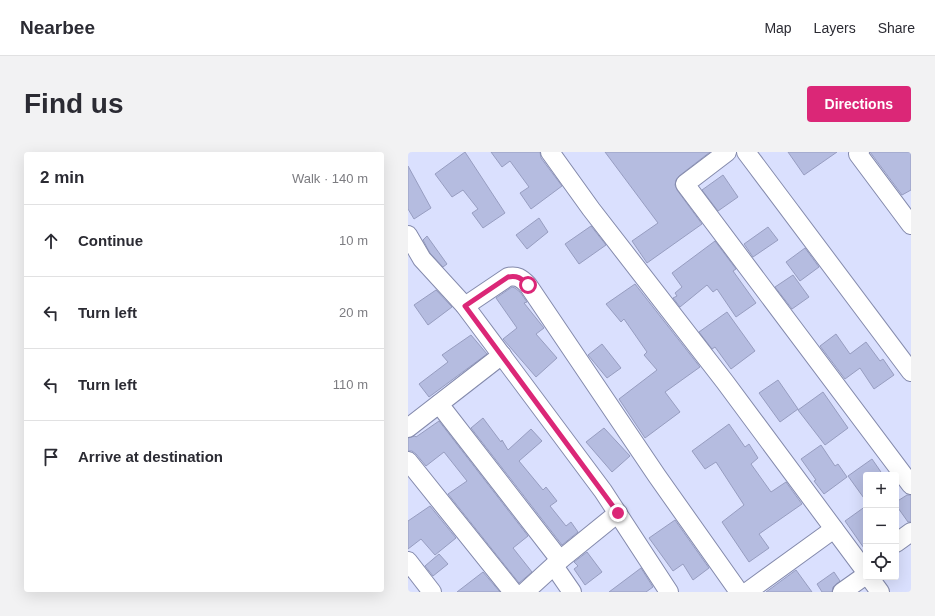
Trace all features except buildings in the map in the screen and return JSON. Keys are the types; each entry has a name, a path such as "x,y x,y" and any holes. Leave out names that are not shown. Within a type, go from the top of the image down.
{"street":[{"path":"550,152 591,209 725,382 863,568"},
{"path":"727,152 685,184 911,485"},
{"path":"746,152 911,372"},
{"path":"860,152 858,154 911,225"},
{"path":"408,235 422,258 465,306 618,513 669,592"},
{"path":"465,306 508,277 515,275 522,278 657,476 739,592"},
{"path":"408,428 502,355"},
{"path":"439,404 557,563 572,592"},
{"path":"408,461 513,592"},
{"path":"525,592 557,563 618,513"},
{"path":"748,592 834,529"},
{"path":"899,541 911,532"},
{"path":"408,561 432,592"},
{"path":"842,592 863,574"},
{"path":"872,580 880,592"}],"route":[{"path":"528,285 522,278 515,275 508,277 465,306 618,513"}]}
